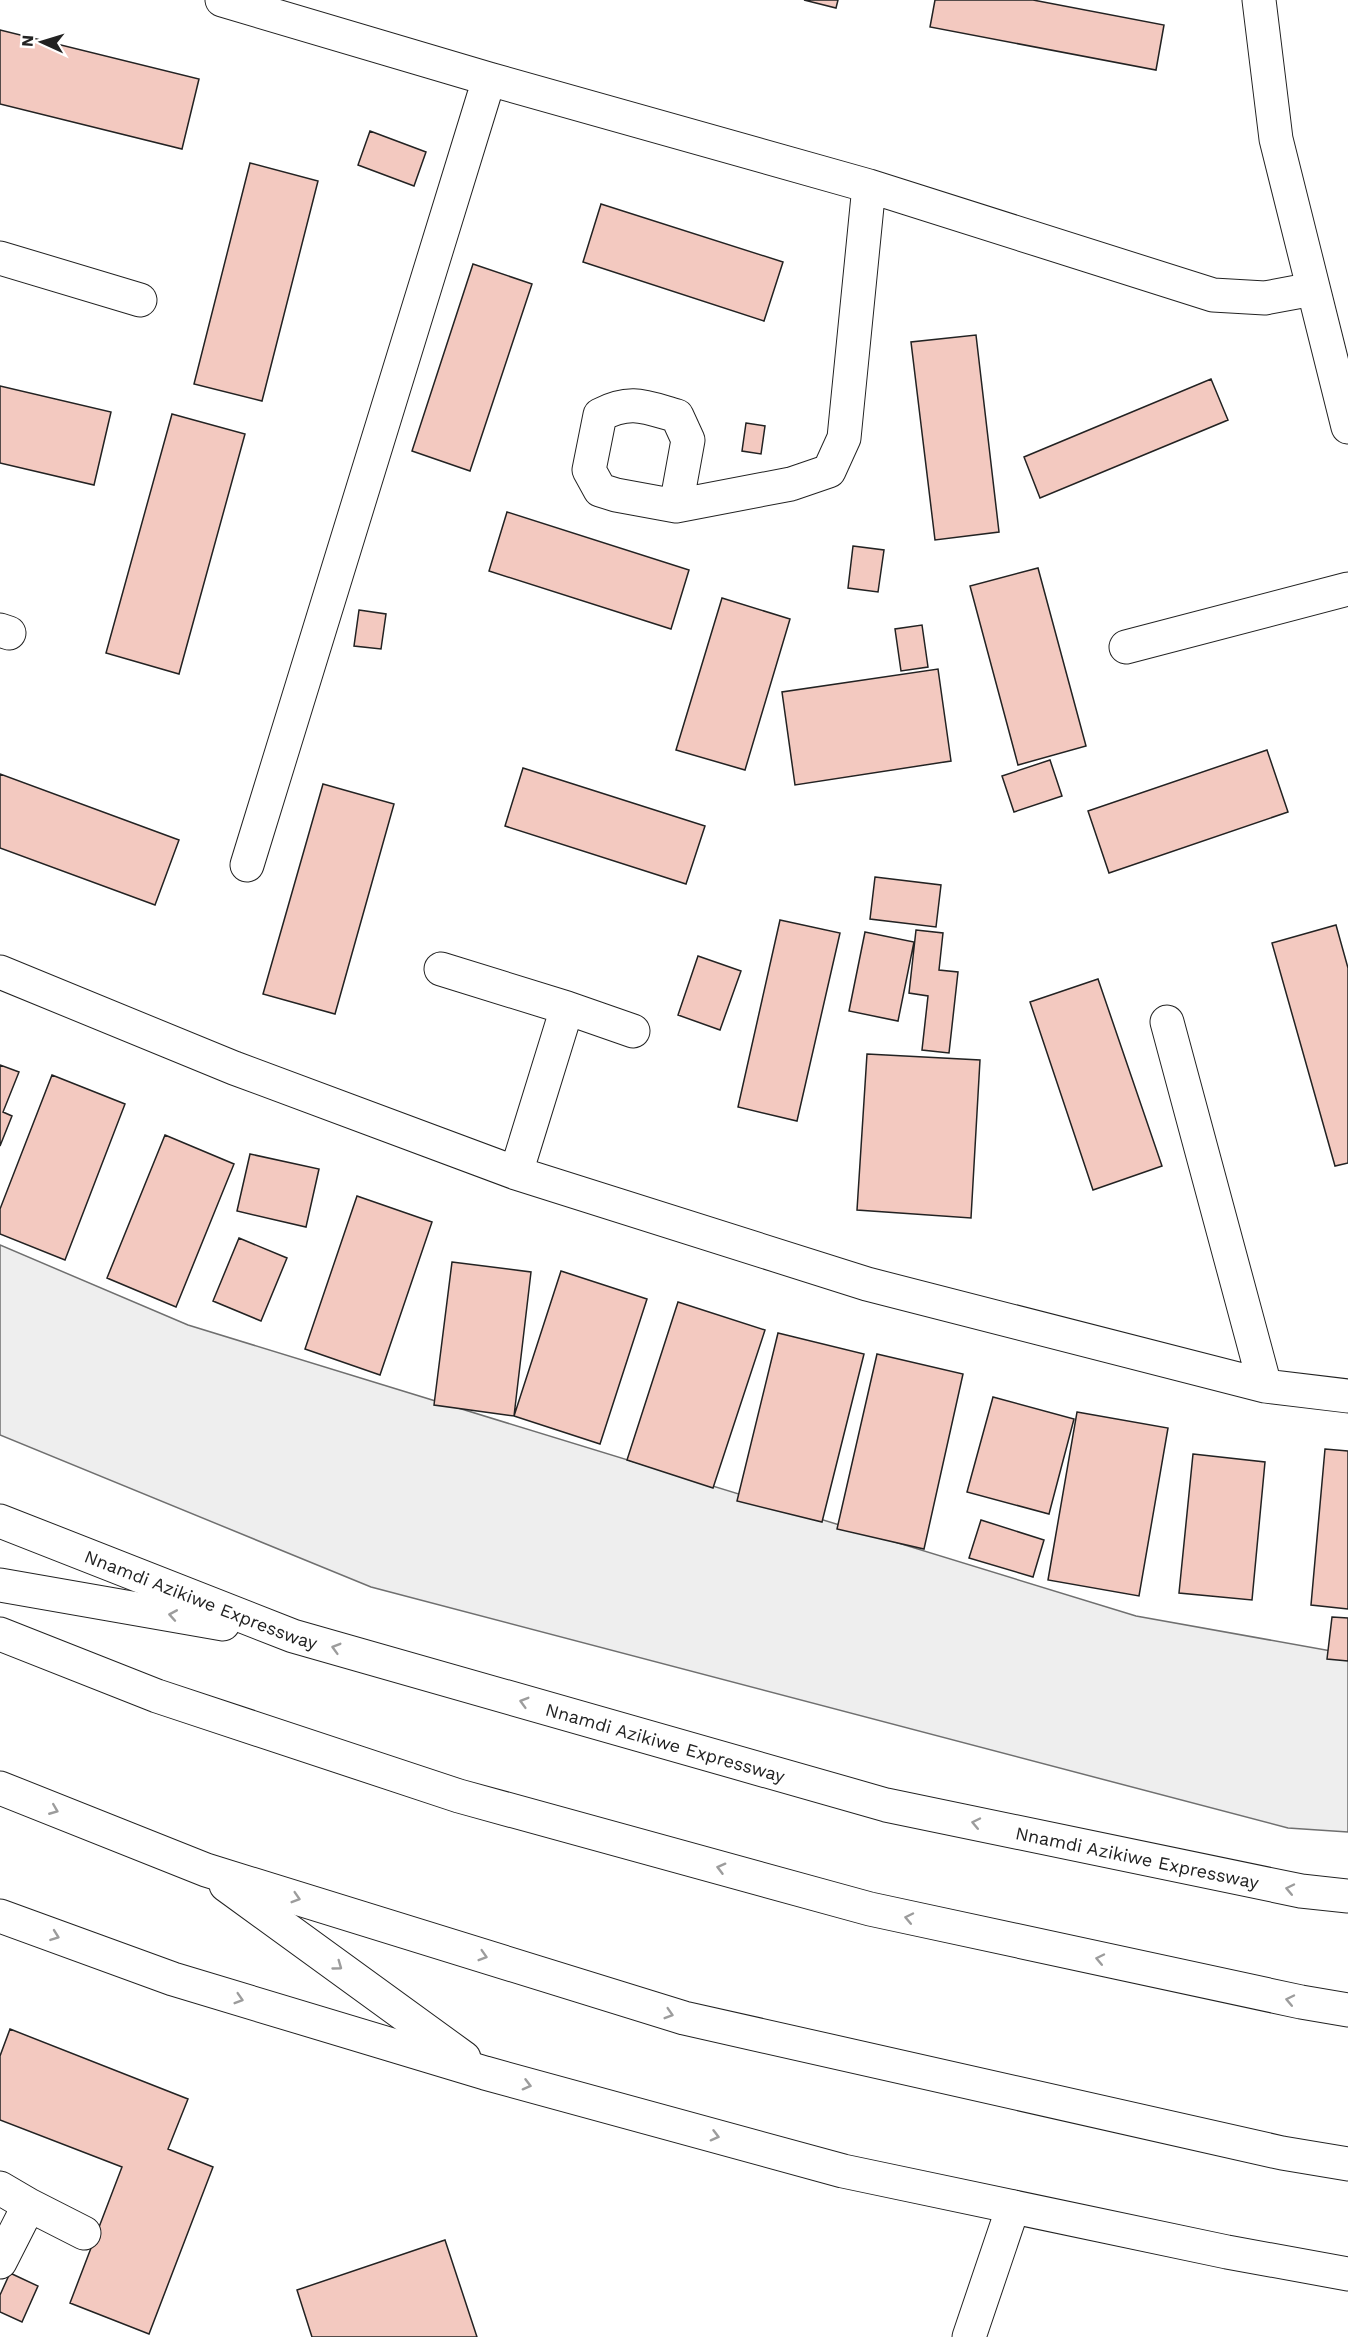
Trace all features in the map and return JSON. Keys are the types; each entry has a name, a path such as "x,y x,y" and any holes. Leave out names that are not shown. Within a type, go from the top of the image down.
{"main road":[{"path":"222,0 489,80 869,186 1213,295 1265,298 1313,289"},
{"path":"1259,0 1276,139 1348,427"},
{"path":"247,865 489,80"},
{"path":"676,506 790,484 829,471 844,438 869,186"},
{"path":"0,258 140,300"},
{"path":"1126,647 1348,589"},
{"path":"441,969 633,1031"},
{"path":"0,972 234,1068 516,1173 867,1284 1265,1386 1348,1396"},
{"path":"516,1173 567,1008"},
{"path":"1167,1022 1265,1386"},
{"name":"Nnamdi Azikiwe Expressway","path":"0,1521 293,1636 886,1804 1301,1891 1348,1896"},
{"path":"0,1585 293,1636"},
{"path":"0,1634 156,1696 459,1796 870,1909 1301,2002 1348,2010"},
{"path":"0,1788 206,1870 684,2018 1282,2153 1348,2164"},
{"path":"206,1870 485,2073"},
{"path":"0,1916 173,1979 485,2073 843,2171 1216,2250 1348,2274"},
{"path":"0,2188 84,2233"},
{"path":"0,2262 29,2205"},
{"path":"969,2337 1013,2207"}],"shaded area":[{"path":"0,1245 188,1325 1136,1616 1348,1654 1348,1832 1288,1828 371,1587 0,1435"}],"building":[{"path":"804,0 838,0 836,8"},
{"path":"935,0 1033,0 1164,25 1156,70 930,27"},
{"path":"0,30 199,79 182,149 0,104"},
{"path":"370,131 426,152 414,186 358,165"},
{"path":"250,163 318,181 262,401 194,384"},
{"path":"601,204 783,262 764,321 583,262"},
{"path":"473,264 532,284 470,471 412,451"},
{"path":"976,335 999,532 935,540 911,342"},
{"path":"1211,379 1228,420 1040,498 1024,457"},
{"path":"0,386 111,412 94,485 0,463"},
{"path":"172,414 245,434 179,674 106,653"},
{"path":"746,423 765,426 761,454 742,451"},
{"path":"507,512 689,570 671,629 489,571"},
{"path":"853,546 884,550 878,592 848,588"},
{"path":"1038,568 1086,746 1018,765 970,586"},
{"path":"722,598 790,619 745,770 676,750"},
{"path":"359,610 386,614 381,649 354,646"},
{"path":"922,625 928,667 901,671 895,629"},
{"path":"938,669 951,761 795,785 782,692"},
{"path":"1267,750 1288,812 1109,873 1088,811"},
{"path":"1050,760 1062,796 1014,812 1002,776"},
{"path":"523,768 705,826 686,884 505,826"},
{"path":"0,774 179,840 155,905 0,848"},
{"path":"323,784 394,804 335,1014 263,994"},
{"path":"875,877 941,885 936,927 870,919"},
{"path":"780,920 840,933 797,1121 738,1107"},
{"path":"1336,925 1348,968 1348,1163 1335,1166 1272,943"},
{"path":"916,930 943,933 939,970 958,972 949,1053 922,1050 928,996 909,993"},
{"path":"865,932 914,942 898,1021 849,1011"},
{"path":"698,956 741,971 720,1030 678,1015"},
{"path":"1098,979 1162,1166 1093,1190 1030,1002"},
{"path":"867,1054 980,1060 971,1218 857,1210"},
{"path":"0,1065 19,1072 3,1112 12,1116 0,1146"},
{"path":"52,1075 125,1104 65,1260 0,1234 0,1209"},
{"path":"165,1135 234,1164 176,1307 107,1278"},
{"path":"250,1154 319,1169 306,1227 237,1211"},
{"path":"357,1196 432,1222 380,1375 305,1349"},
{"path":"239,1238 287,1258 261,1321 213,1301"},
{"path":"452,1262 531,1272 514,1416 434,1405"},
{"path":"561,1271 647,1299 600,1444 514,1416"},
{"path":"678,1302 765,1330 713,1488 627,1460"},
{"path":"778,1333 864,1354 822,1522 737,1501"},
{"path":"877,1354 963,1374 924,1549 837,1529"},
{"path":"993,1397 1074,1419 1049,1514 967,1492"},
{"path":"1077,1412 1168,1428 1139,1596 1048,1580"},
{"path":"1325,1449 1348,1451 1348,1609 1311,1605"},
{"path":"1193,1454 1265,1462 1252,1600 1179,1593"},
{"path":"981,1520 1044,1540 1033,1577 969,1558"},
{"path":"1332,1617 1348,1618 1348,1661 1327,1659"},
{"path":"10,2029 188,2099 168,2149 213,2167 149,2334 70,2303 122,2167 0,2120 0,2056"},
{"path":"445,2240 477,2337 312,2337 297,2290"},
{"path":"10,2273 38,2286 22,2322 0,2312 0,2295"}]}
